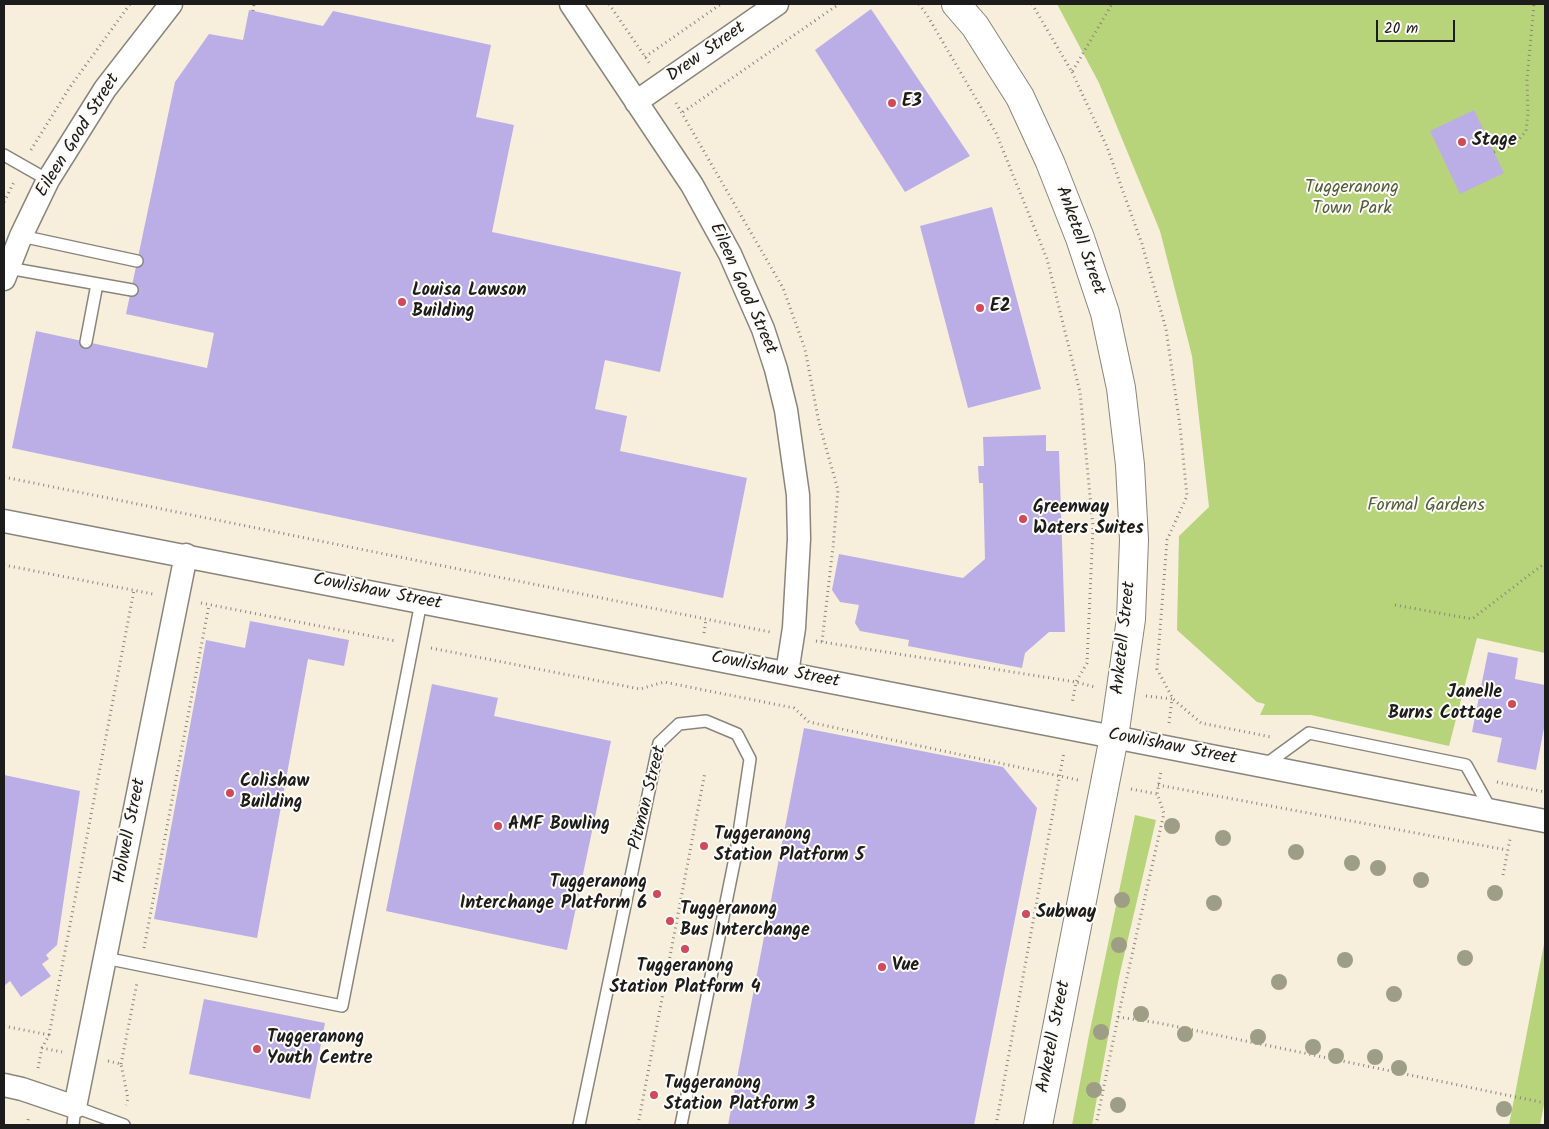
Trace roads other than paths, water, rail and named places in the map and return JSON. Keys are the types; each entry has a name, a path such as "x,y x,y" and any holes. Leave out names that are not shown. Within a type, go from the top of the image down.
{"street":[{"name":"Eileen Good Street","path":"6,274 21,236 48,180 105,89 172,4"},
{"name":"Eileen Good Street","path":"570,4 692,185 730,254 763,329 776,369 786,410 798,495 799,539 793,636 787,673"},
{"name":"Drew Street","path":"636,102 777,4"},
{"name":"Anketell Street","path":"956,4 971,15 1020,98 1050,162 1070,213 1106,313 1121,388 1130,465 1134,540 1131,619 1114,737 1038,1125"},
{"name":"Cowlishaw Street","path":"4,521 186,555 1545,822"},
{"name":"Holwell Street","path":"74,1116 186,555"},
{"path":"4,1085 22,1089 74,1116"}],"lane":[{"path":"4,155 48,180"},
{"path":"21,236 138,261"},
{"path":"6,274 97,284 132,290"},
{"path":"86,342 97,284"},
{"path":"105,958 342,1006 421,602"},
{"name":"Pitman Street","path":"579,1125 659,743 679,724 706,721 737,734 750,759 736,853 681,1125"},
{"path":"1264,766 1309,733 1466,765 1492,811"},
{"path":"74,1116 124,1125"}],"place":[{"name":"E3","path":"892,103"},
{"name":"Stage","path":"1462,142"},
{"name":"Louisa Lawson Building","path":"402,302"},
{"name":"E2","path":"980,308"},
{"name":"Greenway Waters Suites","path":"1023,519"},
{"name":"Janelle Burns Cottage","path":"1512,704"},
{"name":"Colishaw Building","path":"230,793"},
{"name":"AMF Bowling","path":"498,826"},
{"name":"Tuggeranong Station Platform 5","path":"704,846"},
{"name":"Tuggeranong Interchange Platform 6","path":"657,894"},
{"name":"Subway","path":"1026,914"},
{"name":"Tuggeranong Bus Interchange","path":"670,921"},
{"name":"Tuggeranong Station Platform 4","path":"685,949"},
{"name":"Vue","path":"882,967"},
{"name":"Tuggeranong Youth Centre","path":"257,1049"},
{"name":"Tuggeranong Station Platform 3","path":"654,1095"}],"park label":[{"name":"Tuggeranong Town Park","path":"1352,199"},
{"name":"Formal Gardens","path":"1426,507"}]}
